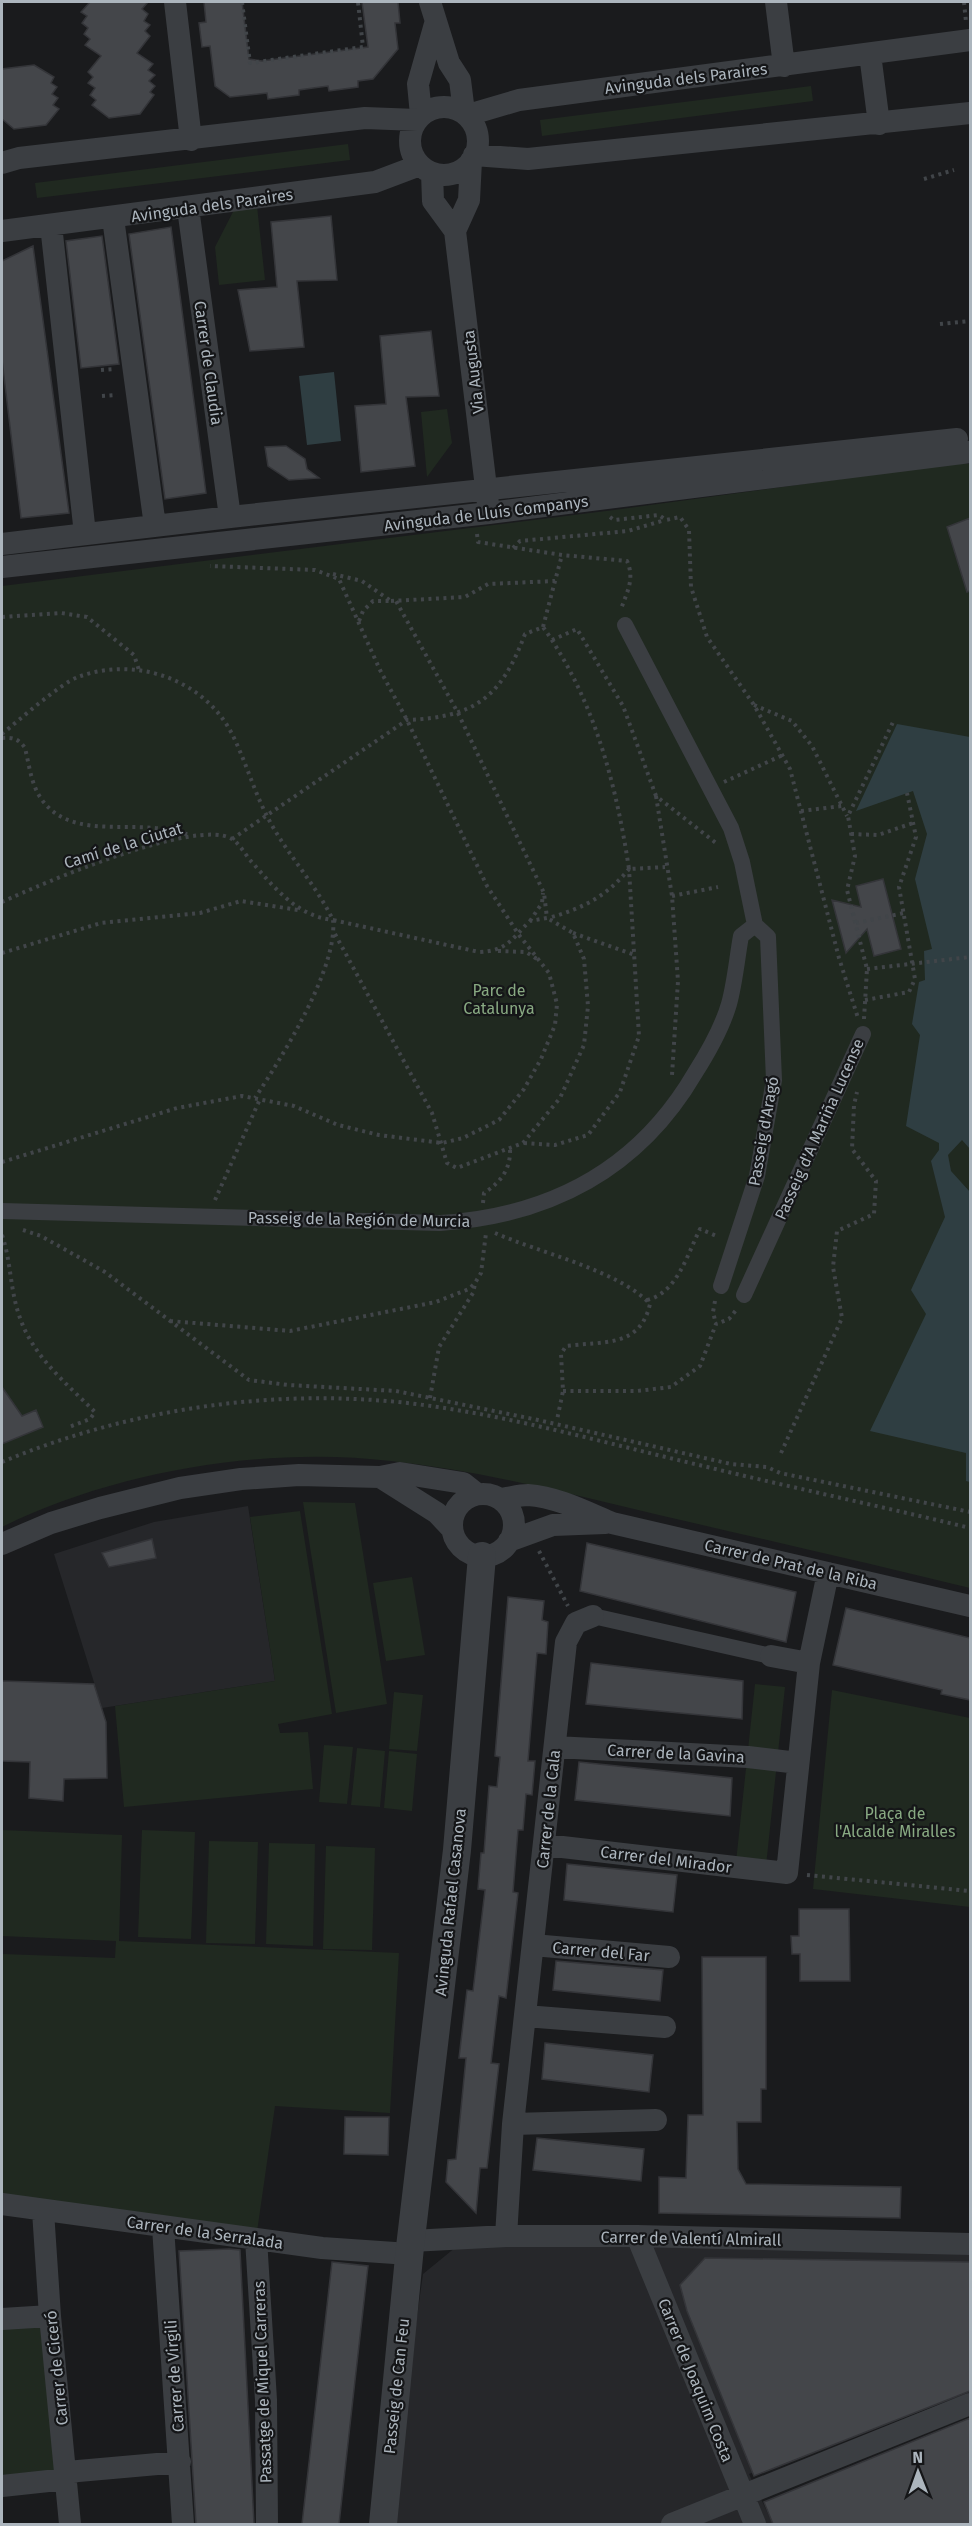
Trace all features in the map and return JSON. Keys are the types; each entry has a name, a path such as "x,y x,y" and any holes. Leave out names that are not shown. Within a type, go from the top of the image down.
{"street":[{"path":"175,2 191,140"},
{"path":"430,2 449,63 460,80 466,113 477,134 472,158 469,200 455,231"},
{"path":"776,2 784,66"},
{"path":"435,24 418,84 419,117 409,140 411,154 426,169 446,175 460,171 472,158 528,159 970,113"},
{"name":"Avinguda dels Paraires","path":"466,113 519,99 970,40"},
{"path":"870,54 879,124"},
{"path":"2,163 19,158 191,140 365,118 419,117 434,108 448,106 466,113"},
{"name":"Avinguda dels Paraires","path":"3,229 114,218 375,182 426,169"},
{"name":"Via Augusta","path":"426,169 433,201 455,231 487,489 482,519"},
{"name":"Carrer de Claudia","path":"188,208 230,517"},
{"path":"114,218 155,526"},
{"path":"51,225 85,534"},
{"name":"Avinguda de Lluís Companys","path":"2,544 230,517 970,438"},
{"name":"Avinguda de Lluís Companys","path":"2,567 482,519 970,452"},
{"name":"Passeig d'Aragó","path":"625,625 731,828 761,931 774,1080 757,1176 721,1286"},
{"name":"Passeig de la Región de Murcia","path":"2,1211 440,1223 475,1221 519,1212 560,1196 605,1173 639,1144 679,1098 716,1038 729,1004 741,936 761,931"},
{"name":"Passeig d'A Mariña Lucense","path":"744,1295 863,1034"},
{"path":"2,1544 51,1523 100,1508 180,1488 241,1479 299,1475 380,1477 400,1473 463,1483 477,1494"},
{"path":"380,1477 437,1513 452,1529 459,1545 465,1551 482,1556 502,1550 519,1537 512,1514 500,1499 485,1494 477,1494 461,1502 456,1510 452,1529"},
{"name":"Carrer de Prat de la Riba","path":"500,1499 527,1495 569,1504 612,1523 970,1606"},
{"name":"Carrer de Prat de la Riba","path":"519,1537 553,1526 612,1523"},
{"name":"Avinguda Rafael Casanova","path":"410,2247 457,1850 482,1556"},
{"path":"787,1874 809,1663 828,1573"},
{"path":"584,1619 809,1663"},
{"name":"Carrer de la Cala","path":"506,2236 513,2124 566,1642 584,1619"},
{"name":"Carrer de la Gavina","path":"555,1747 748,1757 798,1763"},
{"name":"Carrer del Mirador","path":"545,1845 787,1874"},
{"name":"Carrer del Far","path":"533,1945 669,1957"},
{"path":"525,2016 665,2027"},
{"path":"513,2124 656,2120"},
{"name":"Carrer de la Serralada","path":"2,2204 322,2248 410,2247"},
{"name":"Carrer de Ciceró","path":"43,2211 50,2316 70,2524"},
{"name":"Carrer de Virgili","path":"163,2227 183,2524"},
{"name":"Carrer de Valentí Almirall","path":"410,2247 506,2236 637,2236 970,2244"},
{"name":"Carrer de Joaquim Costa","path":"637,2236 755,2524"},
{"name":"Passatge de Miquel Carreras","path":"256,2239 266,2400 267,2524"},
{"name":"Passeig de Can Feu","path":"383,2524 410,2247"},
{"path":"2,2319 50,2316"},
{"path":"672,2524 970,2404"},
{"path":"2,2486 67,2475 180,2462"}],"path":[{"path":"242,2 250,63 363,47 358,2"},
{"path":"924,179 954,171"},
{"path":"940,324 970,321"},
{"path":"102,396 124,394"},
{"path":"608,514 614,520 659,515 666,520"},
{"path":"513,548 520,541 628,531 680,518 689,530 691,587 707,637 754,705 790,769 839,958 863,1034"},
{"path":"482,519 478,542 562,555 627,561 632,573 620,611 625,625"},
{"path":"334,934 432,1113 447,1163 457,1168 523,1143 555,1145 588,1135 620,1092 639,1036 629,869 613,778 594,722 569,668 543,627 562,555"},
{"path":"201,567 294,568 330,574 362,581 394,601 458,713 544,893 547,918"},
{"path":"2,1162 177,1108 242,1096 294,1106 348,1127 400,1139 442,1143 463,1138 499,1120 536,1069 555,1025 556,996 546,966 519,935 487,886 407,720 380,670 339,579 330,574"},
{"path":"359,622 363,611 373,601 465,597 488,584 555,581"},
{"path":"2,617 61,613 87,617 134,655 139,670"},
{"path":"302,910 266,878 232,839 407,720 441,719 479,704 500,684 513,666 525,634 543,627"},
{"path":"552,640 577,629 622,705 656,796 665,867 672,896 678,981 671,1093 679,1098"},
{"path":"2,736 75,677 125,668 162,674 185,684 211,708 230,730 267,816 333,920 334,934 313,995 258,1099 210,1216"},
{"path":"754,705 792,721 812,746 848,816"},
{"path":"848,816 894,720"},
{"path":"2,736 15,738 26,748 39,796 49,808 63,818 84,825 110,828 153,827 194,836"},
{"path":"710,789 783,755"},
{"path":"865,1000 909,992 915,979 899,887 916,837 907,793"},
{"path":"656,796 716,843"},
{"path":"801,811 842,806"},
{"name":"Passeig d'A Mariña Lucense","path":"848,816 855,856 847,890 867,969 863,1034"},
{"path":"851,834 878,835 913,823"},
{"name":"Camí de la Ciutat","path":"2,902 102,861 194,836 216,834 232,839"},
{"path":"530,921 576,910 616,886 629,869 665,867"},
{"path":"672,896 718,887"},
{"path":"494,950 519,935 542,903 544,893"},
{"path":"2,953 101,923 200,913 241,902 302,910 333,920 479,952 494,950 526,952 546,966"},
{"path":"856,923 904,913"},
{"path":"547,918 573,933 635,955"},
{"path":"523,1143 560,1098 584,1045 587,994 584,959 573,933"},
{"path":"867,969 970,957"},
{"path":"781,1453 842,1318 833,1267 837,1231 874,1214 876,1181 852,1149 854,1105 860,1083"},
{"path":"483,1201 484,1193 499,1183 506,1171 510,1148"},
{"path":"19,1228 41,1236 105,1272 249,1380 288,1385 396,1391 731,1464 766,1467 780,1473 970,1512"},
{"path":"646,1300 660,1296 670,1287 700,1229"},
{"path":"169,1321 290,1331 436,1302 469,1289 475,1283 481,1273 486,1230 609,1277 641,1294 650,1304 647,1317 638,1332 620,1339 566,1346 561,1354 563,1391 557,1420"},
{"path":"2,1234 10,1261 19,1317 43,1361 95,1412 90,1419 69,1427"},
{"path":"430,1398 439,1347 473,1293 475,1283"},
{"path":"563,1391 637,1391 671,1387 700,1366 716,1324 729,1319 744,1295"},
{"path":"2,1462 93,1430 191,1409 308,1399 381,1401 417,1404 529,1424 970,1528"},
{"path":"519,1537 584,1619"},
{"path":"787,1874 970,1892"}],"shaded area":[{"path":"334,372 341,441 307,445 299,376"},
{"path":"897,724 970,737 970,1149 962,1140 948,1155 951,1171 970,1192 970,1482 966,1481 966,1453 870,1431 926,1314 911,1290 945,1217 931,1161 939,1150 939,1143 906,1126 920,1035 912,1024 919,982 925,980 924,951 932,949 915,879 927,834 913,791 856,811"},
{"path":"248,1506 275,1681 102,1708 54,1554 154,1522"},
{"path":"467,2238 970,2246 970,2393 749,2474 773,2524 388,2524 423,2274"}],"green space":[{"path":"811,86 813,101 542,136 540,120"},
{"path":"348,144 350,160 37,198 35,183"},
{"path":"257,206 265,280 219,285 215,247 235,208"},
{"path":"447,409 452,443 427,477 421,412"},
{"name":"Parc de Catalunya","path":"958,463 970,464 970,1588 526,1484 425,1465 343,1457 293,1457 192,1467 93,1491 46,1507 2,1527 2,586 614,510"},
{"path":"303,1502 355,1503 387,1704 336,1713"},
{"path":"300,1511 332,1714 278,1724 280,1733 308,1732 313,1789 124,1807 115,1706 275,1681 250,1517"},
{"path":"412,1577 425,1655 386,1661 373,1583"},
{"path":"755,1684 785,1687 766,1866 736,1862"},
{"name":"Plaça de l'Alcalde Miralles","path":"832,1690 970,1718 970,1907 813,1889"},
{"path":"394,1692 423,1695 417,1751 389,1749"},
{"path":"324,1745 353,1747 347,1804 319,1802"},
{"path":"357,1748 385,1751 380,1807 351,1805"},
{"path":"389,1751 417,1754 412,1811 384,1808"},
{"path":"2,1830 122,1835 119,1941 399,1953 390,2113 275,2106 256,2239 2,2204 2,1954 115,1958 116,1941 2,1936"},
{"path":"142,1830 195,1832 191,1939 138,1937"},
{"path":"209,1841 258,1842 255,1944 206,1943"},
{"path":"269,1843 315,1844 313,1946 266,1944"},
{"path":"326,1846 375,1848 372,1950 323,1949"},
{"path":"50,2316 67,2479 2,2486 2,2319"}],"building":[{"path":"90,2 148,2 142,9 148,14 144,21 150,25 145,31 150,36 137,53 153,64 148,70 155,75 149,81 155,86 150,92 154,95 140,114 109,118 92,105 96,100 90,95 95,88 88,83 93,77 88,72 101,56 85,45 90,39 84,34 88,28 82,23 87,16 81,12"},
{"path":"204,2 242,2 249,59 262,61 368,47 362,2 398,2 400,23 395,23 398,49 373,79 358,81 358,87 329,91 328,86 313,88 299,90 299,95 268,99 267,93 230,97 215,86 210,46 202,47 199,23 206,22"},
{"path":"34,65 54,77 51,83 57,87 52,94 58,98 53,105 59,109 46,125 14,129 2,119 2,69"},
{"path":"331,216 337,280 297,281 304,347 250,351 238,290 277,287 271,222"},
{"path":"171,227 206,493 165,499 129,234"},
{"path":"102,236 119,364 81,368 66,241"},
{"path":"33,246 69,513 21,518 2,360 2,261"},
{"path":"431,331 439,396 406,397 415,466 361,472 355,406 386,404 380,336"},
{"path":"286,446 305,459 307,469 319,478 289,480 268,466 265,447"},
{"path":"970,518 970,591 967,592 947,527"},
{"path":"883,879 901,949 874,956 867,929 846,953 832,900 861,907 856,886"},
{"path":"2,1387 22,1416 36,1410 43,1427 2,1444"},
{"path":"152,1539 156,1558 109,1567 102,1553"},
{"path":"587,1543 796,1592 786,1642 580,1591"},
{"path":"508,1597 544,1601 542,1620 548,1622 546,1654 537,1653 528,1761 535,1761 532,1795 526,1794 523,1830 518,1830 513,1892 518,1893 506,1998 499,1996 491,2063 499,2064 487,2168 480,2168 476,2213 446,2182 448,2160 456,2159 466,2058 459,2058 467,1990 473,1991 485,1890 478,1889 481,1853 484,1853 489,1786 497,1787 500,1757 495,1756"},
{"path":"846,1608 970,1638 970,1700 941,1694 942,1690 833,1665"},
{"path":"591,1663 743,1681 742,1719 586,1704"},
{"path":"2,1681 94,1684 106,1722 107,1778 64,1779 63,1801 29,1798 30,1762 2,1761"},
{"path":"579,1762 732,1778 730,1816 575,1800"},
{"path":"567,1864 677,1875 673,1912 564,1900"},
{"path":"799,1909 849,1909 850,1981 800,1981 800,1954 792,1954 791,1936 799,1936"},
{"path":"702,1957 766,1957 766,2089 761,2089 761,2122 737,2122 738,2169 746,2184 901,2187 900,2218 659,2213 659,2177 686,2178 688,2115 703,2115"},
{"path":"556,1961 663,1970 660,2001 553,1990"},
{"path":"545,2043 653,2055 649,2092 542,2079"},
{"path":"345,2117 389,2117 388,2155 344,2154"},
{"path":"537,2138 644,2149 641,2181 533,2170"},
{"path":"240,2250 254,2524 196,2524 179,2251"},
{"path":"705,2258 970,2262 970,2391 754,2476 687,2311 680,2285"},
{"path":"332,2262 368,2266 339,2524 302,2524"},
{"path":"970,2418 970,2524 773,2524 764,2502"}]}
